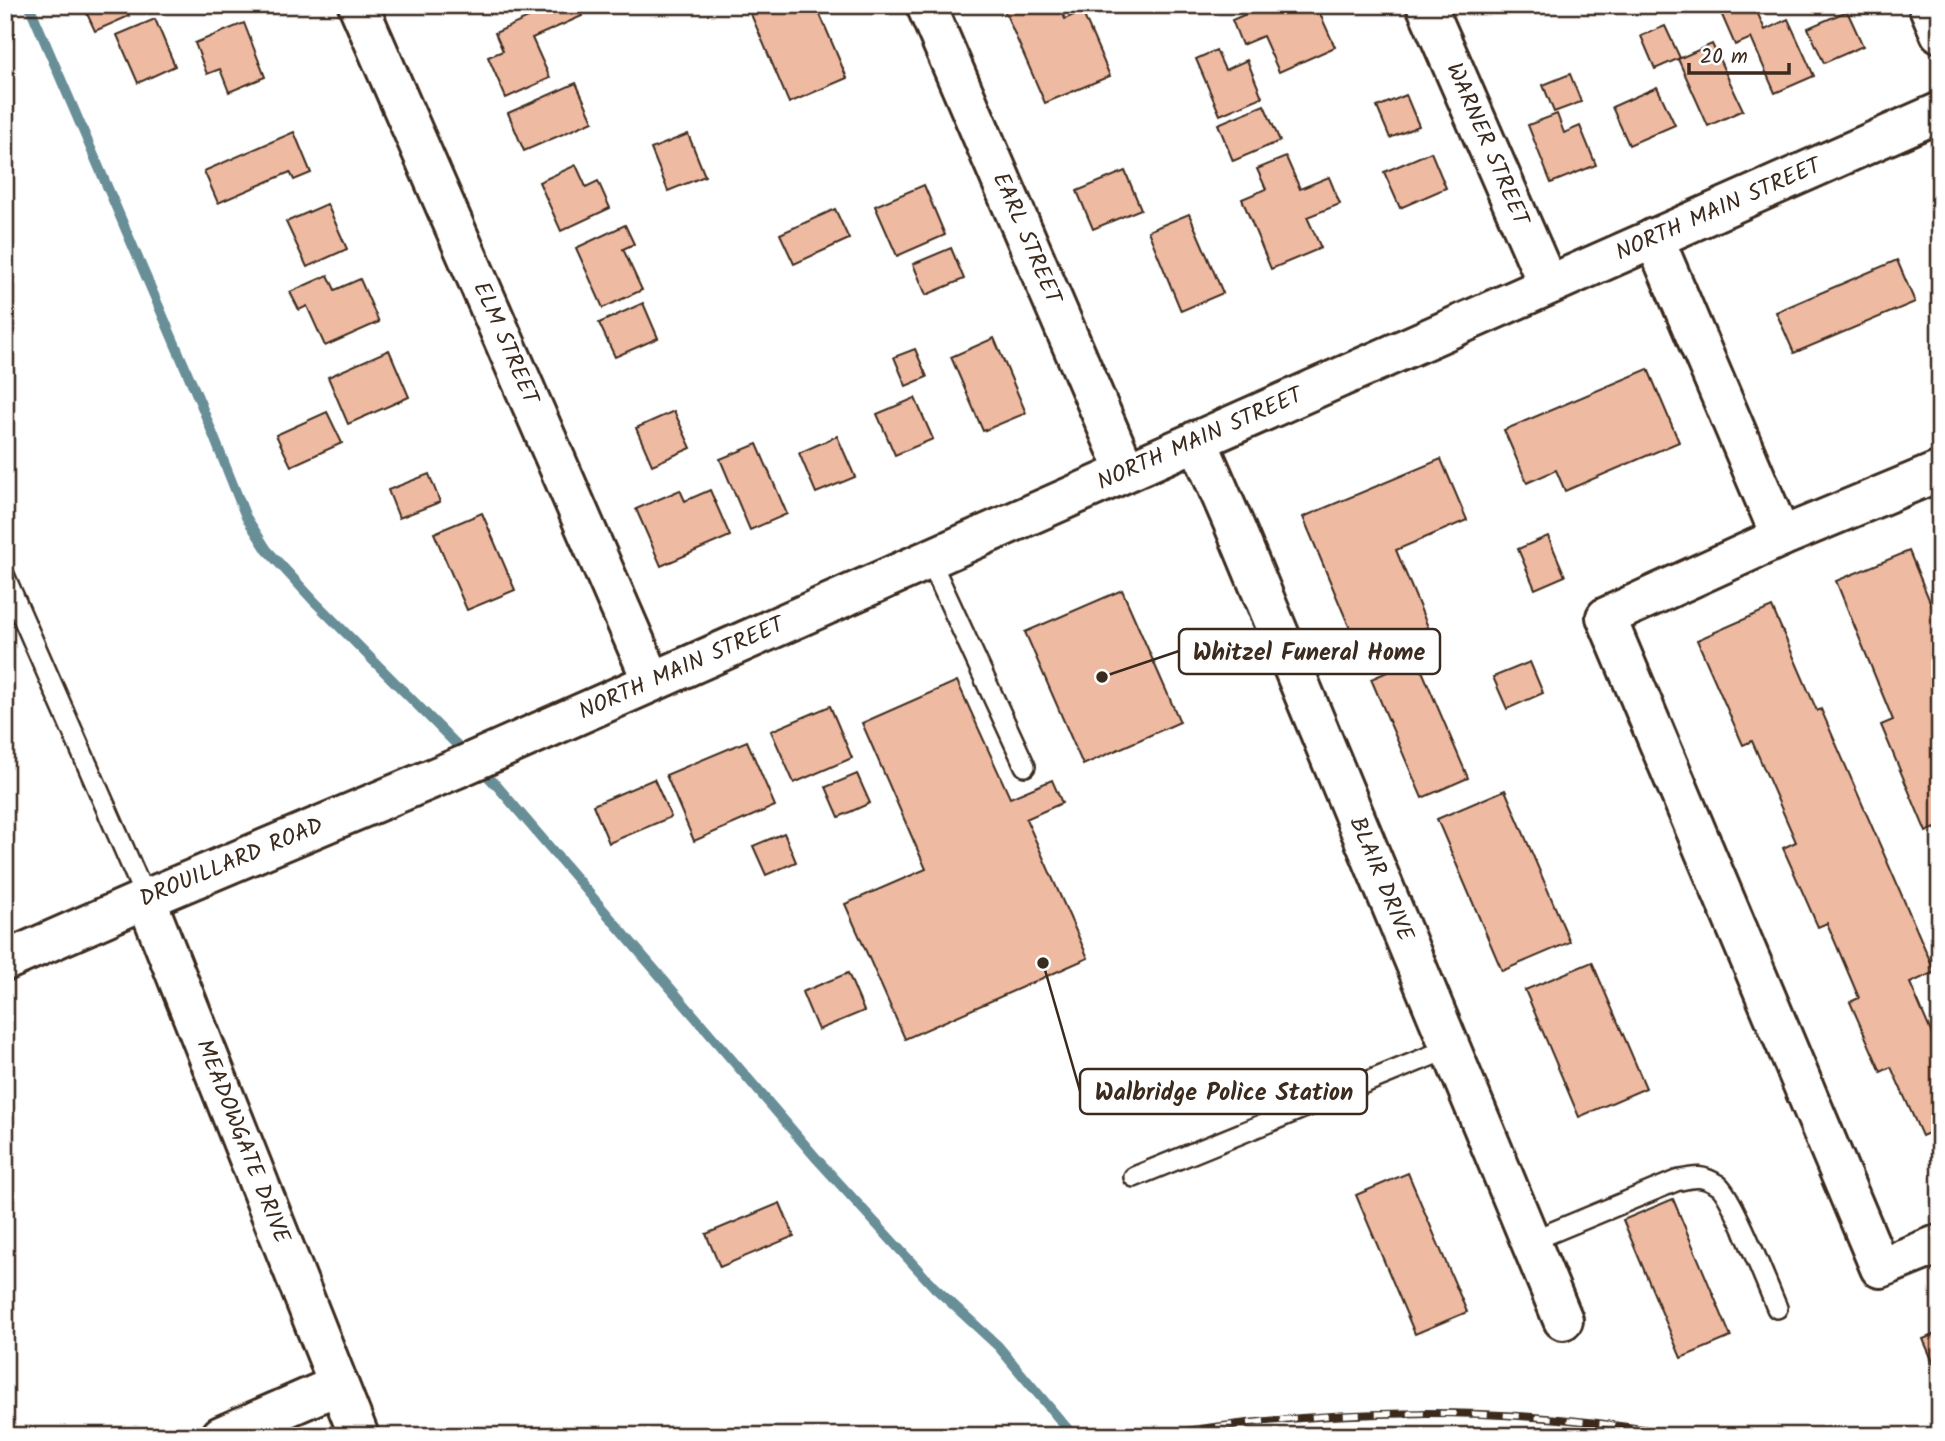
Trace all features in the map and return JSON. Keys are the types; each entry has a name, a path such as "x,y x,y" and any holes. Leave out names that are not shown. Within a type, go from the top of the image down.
{"street":[{"name":"ELM STREET","path":"358,5 652,681"},
{"name":"EARL STREET","path":"926,5 1126,471"},
{"name":"WARNER STREET","path":"1426,5 1548,285"},
{"path":"1928,5 1940,33"},
{"name":"NORTH MAIN STREET","path":"460,767 1940,112"},
{"path":"1654,238 1781,537"},
{"name":"BLAIR DRIVE","path":"1197,440 1563,1320"},
{"path":"1940,471 1781,537 1606,617 1880,1268 1940,1244"},
{"name":"DROUILLARD ROAD","path":"5,961 460,767"},
{"name":"MEADOWGATE DRIVE","path":"146,899 359,1436"},
{"path":"222,1436 338,1385"}],"lane":[{"path":"929,558 1025,766"},
{"path":"5,577 146,899"},
{"path":"1134,1177 1450,1048"},
{"path":"1531,1241 1676,1181 1698,1176 1720,1186 1733,1208 1777,1308"}],"building":[{"path":"83,5 125,5 129,16 95,31"},
{"path":"533,5 577,5 582,16 532,38 550,78 506,98 488,57 503,51 495,33 537,14"},
{"path":"747,5 816,5 847,78 789,103"},
{"path":"1002,5 1059,5 1065,19 1082,11 1110,76 1045,103"},
{"path":"1250,5 1316,5 1335,47 1279,72 1263,36 1242,45 1232,20 1253,11"},
{"path":"1739,5 1754,5 1765,30 1788,19 1814,76 1775,93 1751,38 1735,45 1721,13"},
{"path":"1847,11 1863,46 1824,63 1808,28"},
{"path":"155,19 175,66 138,83 117,35"},
{"path":"244,23 265,77 229,92 220,69 207,74 195,43"},
{"path":"1665,26 1680,58 1655,69 1641,36"},
{"path":"1712,44 1743,110 1708,126 1678,59"},
{"path":"1216,50 1225,70 1247,60 1262,97 1220,115 1196,59"},
{"path":"1570,74 1581,102 1554,112 1543,85"},
{"path":"576,83 593,121 524,151 508,113"},
{"path":"1657,87 1675,125 1629,145 1612,107"},
{"path":"1406,95 1419,126 1390,138 1377,107"},
{"path":"1264,105 1280,141 1233,161 1218,124"},
{"path":"1557,114 1564,133 1580,126 1596,165 1551,183 1528,125"},
{"path":"294,132 311,173 294,180 290,172 218,203 204,171"},
{"path":"688,134 705,176 668,191 651,149"},
{"path":"1431,152 1446,188 1400,208 1384,172"},
{"path":"1286,157 1300,189 1329,177 1340,204 1307,217 1321,248 1271,269 1242,199 1266,189 1257,169"},
{"path":"576,165 586,187 598,181 610,208 561,231 539,182"},
{"path":"1125,171 1141,209 1093,229 1077,191"},
{"path":"924,185 945,235 897,256 875,206"},
{"path":"327,204 347,249 307,267 286,222"},
{"path":"835,209 849,239 794,264 780,234"},
{"path":"1189,214 1223,293 1181,311 1148,231"},
{"path":"625,225 634,244 623,249 642,290 603,308 576,248"},
{"path":"951,248 964,279 926,295 913,264"},
{"path":"1897,260 1915,302 1794,353 1776,312"},
{"path":"328,275 335,290 360,279 379,322 325,346 307,306 299,310 290,292"},
{"path":"643,303 658,338 615,357 599,323"},
{"path":"994,338 1026,413 983,431 951,357"},
{"path":"915,349 927,377 906,386 894,357"},
{"path":"389,350 409,397 348,424 328,377"},
{"path":"1648,369 1679,442 1565,491 1556,470 1527,483 1504,430"},
{"path":"915,398 933,439 895,455 877,414"},
{"path":"674,411 691,448 652,465 636,428"},
{"path":"327,412 342,443 291,466 276,435"},
{"path":"837,436 855,477 816,493 799,453"},
{"path":"757,444 787,514 750,530 720,459"},
{"path":"1441,459 1467,520 1396,550 1428,627 1361,655 1303,517"},
{"path":"429,474 440,502 399,518 388,490"},
{"path":"680,490 685,501 710,490 730,536 661,566 636,509"},
{"path":"482,513 515,590 467,610 434,533"},
{"path":"1548,536 1565,576 1535,589 1518,549"},
{"path":"1909,551 1940,626 1940,839 1935,828 1926,832 1881,725 1893,720 1836,581"},
{"path":"1122,590 1180,722 1083,765 1025,632"},
{"path":"1772,607 1817,711 1821,709 1935,972 1910,983 1937,1046 1940,1045 1940,1128 1922,1136 1891,1067 1881,1072 1850,1002 1859,998 1827,923 1818,927 1783,848 1796,842 1752,741 1743,745 1697,640"},
{"path":"1417,659 1468,778 1422,798 1371,679"},
{"path":"1530,662 1543,693 1507,709 1493,677"},
{"path":"957,681 1010,798 1052,780 1062,803 1026,819 1088,958 905,1039 845,904 926,869 862,723"},
{"path":"830,706 852,758 794,783 771,731"},
{"path":"747,741 775,806 694,841 666,775"},
{"path":"857,774 870,803 839,817 826,787"},
{"path":"654,779 671,817 609,843 593,805"},
{"path":"1505,790 1570,942 1502,971 1437,819"},
{"path":"784,833 796,862 766,875 753,846"},
{"path":"1592,962 1646,1088 1579,1117 1525,990"},
{"path":"848,973 864,1011 818,1030 802,992"},
{"path":"1408,1173 1467,1312 1415,1334 1356,1195"},
{"path":"1673,1199 1731,1337 1681,1358 1623,1220"},
{"path":"780,1203 794,1236 720,1267 706,1234"},
{"path":"1940,1332 1940,1378 1923,1339"}],"waterway":[{"path":"29,5 200,402 246,517 267,550 314,601 468,756"},
{"path":"479,767 817,1159 934,1287 998,1346 1071,1433"}],"railway":[{"path":"1153,1436 1285,1419 1419,1413 1552,1418 1684,1436"}],"place":[{"name":"Whitzel Funeral Home","path":"1102,677"},
{"name":"Walbridge Police Station","path":"1043,963"}]}
